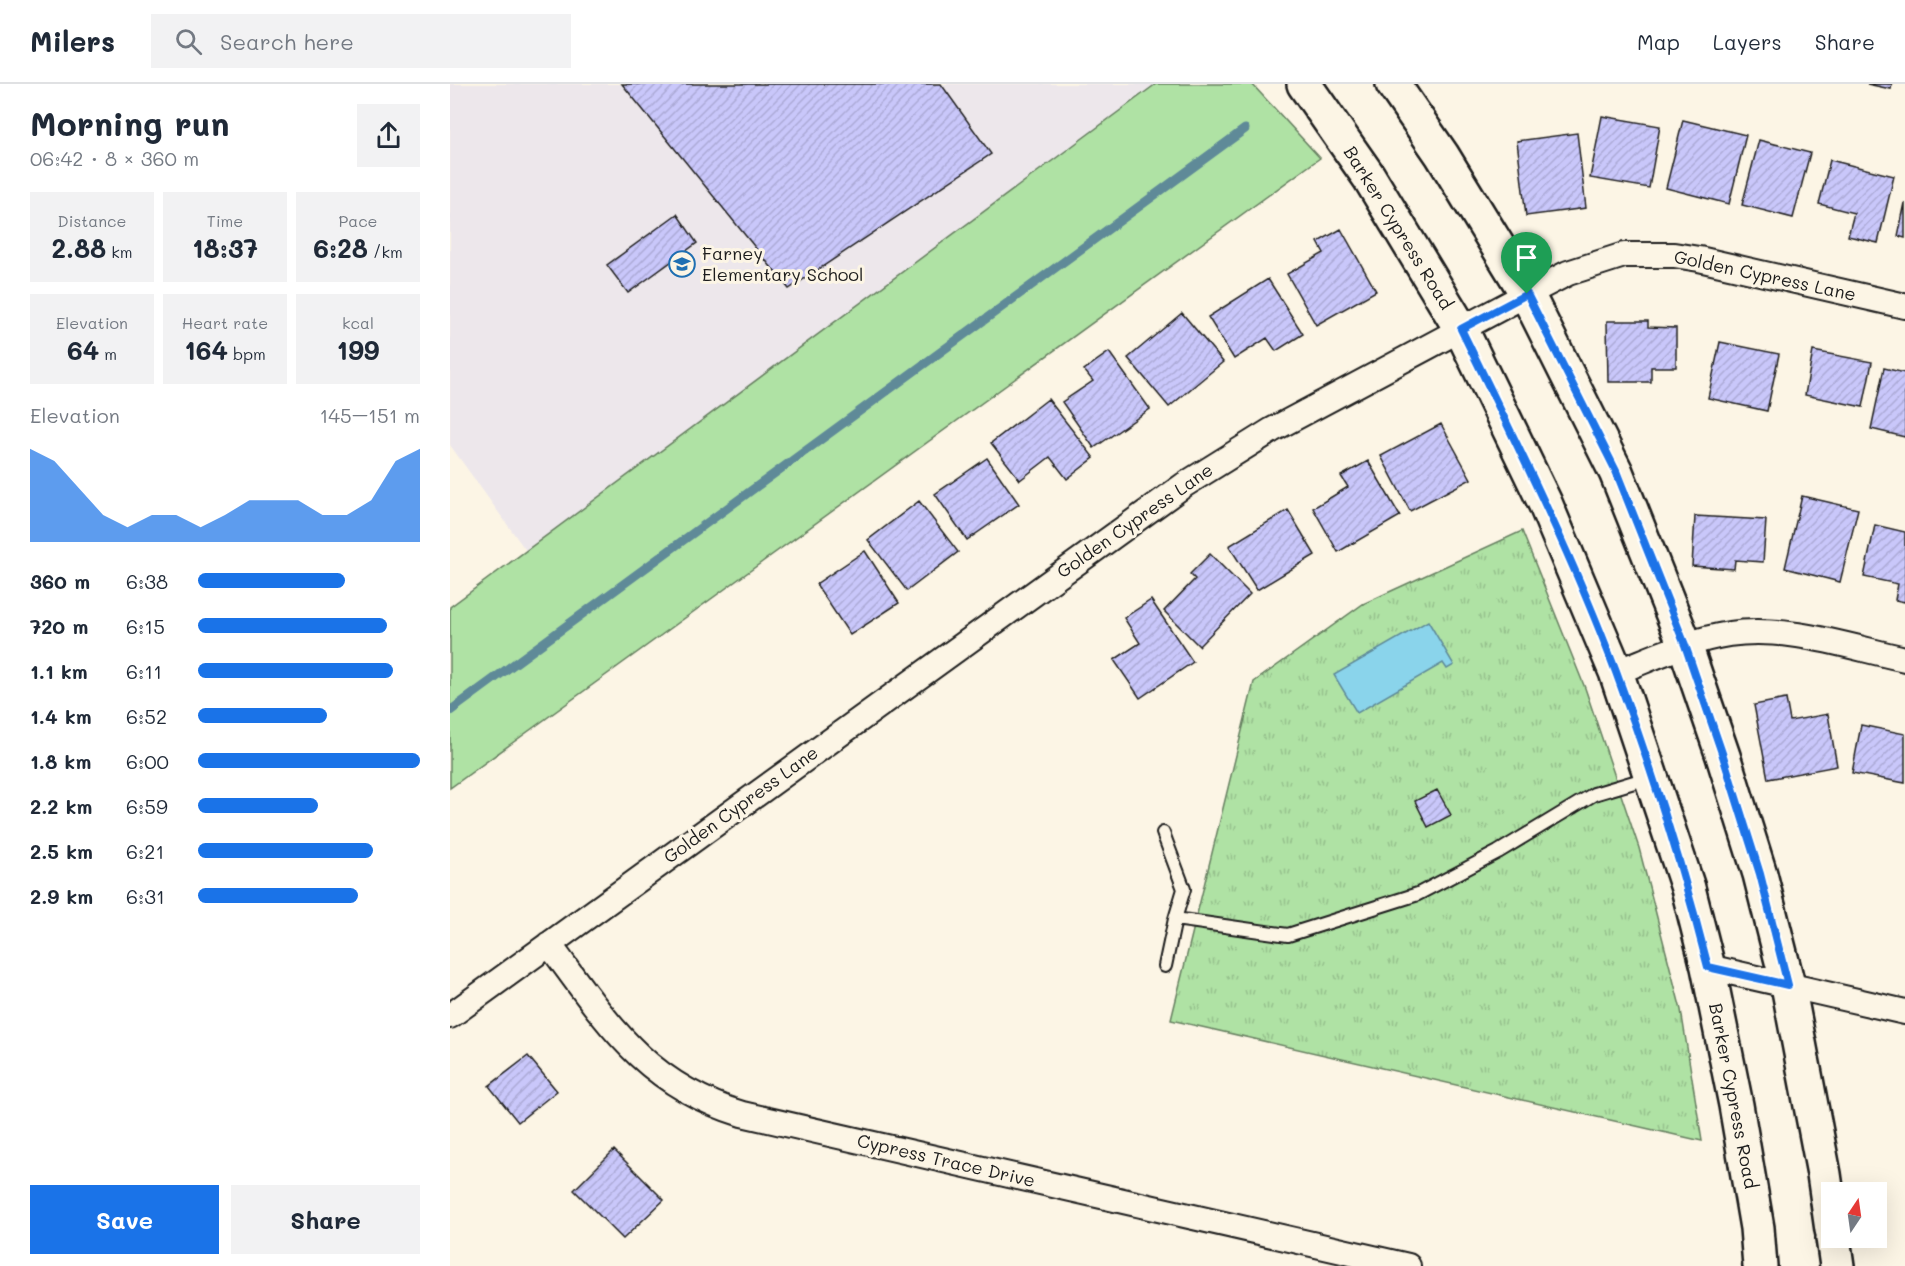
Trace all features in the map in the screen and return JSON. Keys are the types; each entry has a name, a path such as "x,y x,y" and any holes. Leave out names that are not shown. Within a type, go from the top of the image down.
{"main road":[{"name":"Barker Cypress Road","path":"1304,84 1369,177 1461,329 1545,503 1616,672 1688,888 1708,967 1736,1105 1757,1228 1760,1266"},
{"path":"1393,84 1442,155 1527,294 1616,471 1685,645 1760,874 1788,985 1825,1182"},
{"path":"1834,1248 1837,1266"}],"street":[{"name":"Golden Cypress Lane","path":"450,1016 1184,485 1272,430 1568,273 1624,255 1674,255 1905,306"},
{"path":"1616,672 1685,645 1730,634 1773,633 1810,638 1905,660"},
{"name":"Cypress Trace Drive","path":"549,944 615,1032 639,1057 688,1093 717,1107 1408,1266"},
{"path":"1708,967 1905,1012"}],"lane":[{"path":"1175,919 1288,935 1418,894 1498,852 1594,794 1652,777"},
{"path":"1163,833 1184,889 1175,919 1166,966"}],"shaded area":[{"name":"Farney Elementary School","path":"450,84 1156,84 527,552 450,445"}],"green space":[{"path":"1156,84 1252,84 1320,158 450,788 450,607"},
{"path":"1522,531 1585,688 1639,848 1681,1010 1702,1141 1171,1020 1254,682 1363,604"}],"water":[{"path":"1428,621 1454,665 1447,669 1443,663 1357,713 1334,675"}],"building":[{"path":"622,84 941,84 991,154 789,289"},
{"path":"1867,84 1892,84 1891,89"},
{"path":"1602,116 1660,126 1649,188 1590,178"},
{"path":"1683,120 1746,135 1729,204 1666,188"},
{"path":"1577,133 1586,208 1526,216 1517,141"},
{"path":"1759,140 1810,153 1793,218 1742,205"},
{"path":"1830,160 1894,176 1878,243 1848,236 1854,213 1819,204"},
{"path":"1905,203 1905,238 1898,236"},
{"path":"677,214 697,243 628,293 607,265"},
{"path":"1341,229 1376,291 1316,325 1287,274 1324,253 1318,242"},
{"path":"1268,279 1303,334 1276,351 1267,338 1234,359 1208,317"},
{"path":"1182,313 1223,362 1169,407 1128,358"},
{"path":"1607,321 1648,321 1648,327 1676,328 1676,367 1651,367 1651,382 1608,382"},
{"path":"1720,342 1779,354 1767,411 1708,398"},
{"path":"1813,351 1872,362 1863,407 1805,395"},
{"path":"1109,352 1150,409 1094,448 1062,402 1093,381 1084,370"},
{"path":"1884,368 1905,373 1905,437 1871,429"},
{"path":"1048,399 1094,458 1067,479 1050,457 1020,480 991,443"},
{"path":"1441,424 1471,479 1410,511 1381,456"},
{"path":"987,458 1019,504 967,540 935,494"},
{"path":"1368,461 1400,516 1338,552 1313,508 1348,487 1341,476"},
{"path":"1802,496 1858,509 1840,582 1785,568"},
{"path":"919,501 958,552 907,591 868,540"},
{"path":"1288,510 1315,555 1257,590 1229,546"},
{"path":"1695,516 1766,520 1763,562 1735,560 1734,569 1692,566"},
{"path":"1875,525 1905,532 1905,602 1895,600 1898,584 1864,577"},
{"path":"865,551 899,603 850,635 816,584"},
{"path":"1210,554 1250,594 1199,646 1164,611 1195,579 1190,574"},
{"path":"1151,600 1193,662 1140,698 1114,660 1140,643 1124,618"},
{"path":"1786,699 1790,721 1828,714 1837,766 1768,779 1754,705"},
{"path":"1861,725 1905,734 1905,783 1852,773"},
{"path":"1437,790 1451,815 1428,827 1415,801"},
{"path":"528,1056 557,1091 518,1122 489,1086"},
{"path":"614,1150 664,1200 623,1239 574,1190"}],"waterway":[{"path":"450,711 1245,129"}],"place":[{"name":"Farney Elementary School","path":"682,264"}],"route":[{"path":"1527,294 1616,471 1685,645 1760,874 1788,985 1708,967 1688,888 1616,672 1545,503 1461,329 1527,294"}]}
